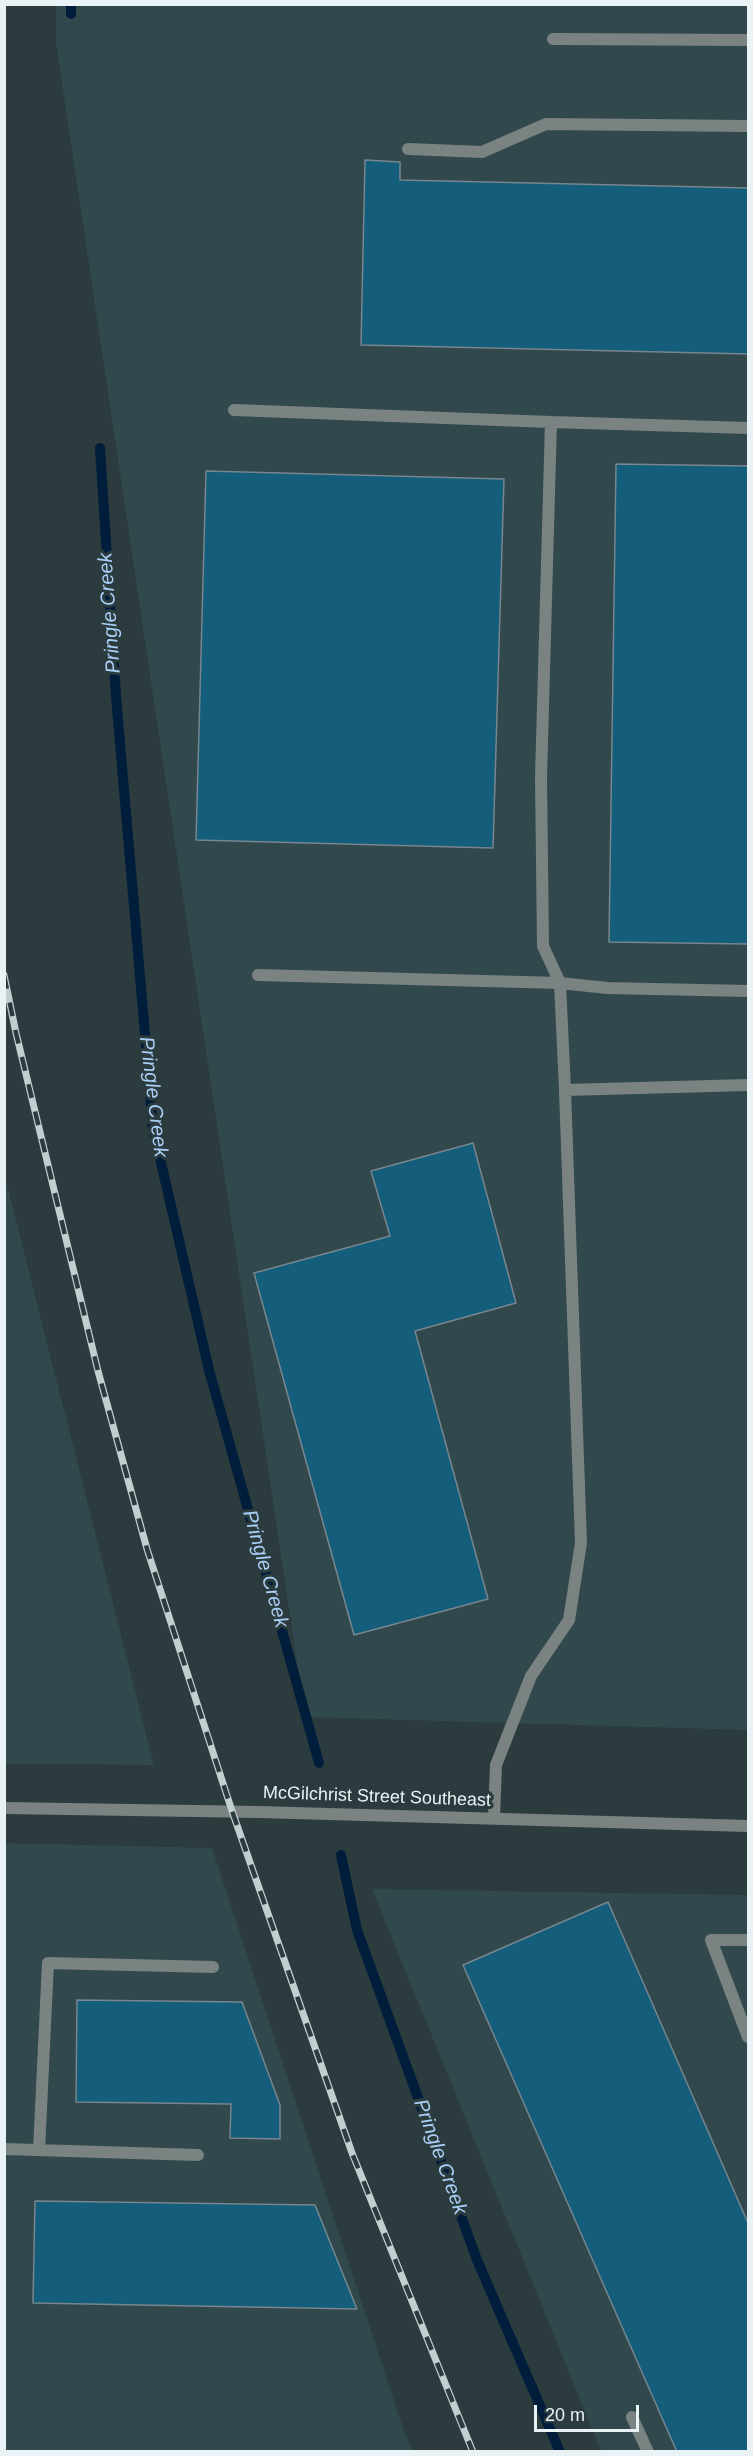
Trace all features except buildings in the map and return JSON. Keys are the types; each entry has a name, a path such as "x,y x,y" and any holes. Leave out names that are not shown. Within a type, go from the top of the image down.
{"street":[{"path":"553,39 748,40"},
{"path":"408,149 482,152 546,124 748,126"},
{"path":"234,410 748,428"},
{"path":"494,1818 496,1765 531,1676 568,1620 581,1543 560,983 543,946 541,777 548,615 551,422"},
{"path":"258,975 560,983 608,988 748,991"},
{"path":"565,1090 748,1085"},
{"name":"McGilchrist Street Southeast","path":"4,1808 494,1818 748,1826"},
{"path":"748,1940 711,1940 748,2037"},
{"path":"39,2150 48,1963 213,1967"},
{"path":"4,2149 198,2155"},
{"path":"632,2417 648,2451"}],"shaded area":[{"path":"56,5 748,5 748,1730 305,1717 56,43"},
{"path":"5,1177 154,1765 5,1764"},
{"path":"5,1843 212,1848 405,2434 413,2451 5,2452"},
{"path":"372,1889 748,1895 748,2451 601,2451"}],"waterway":[{"name":"Pringle Creek","path":"71,4 71,14"},
{"name":"Pringle Creek","path":"100,448 116,696 153,1128 209,1370 319,1763"},
{"name":"Pringle Creek","path":"341,1855 357,1930 477,2260 560,2452"}],"railway":[{"path":"4,975 98,1371 147,1549 232,1811 352,2153 473,2452"}]}
